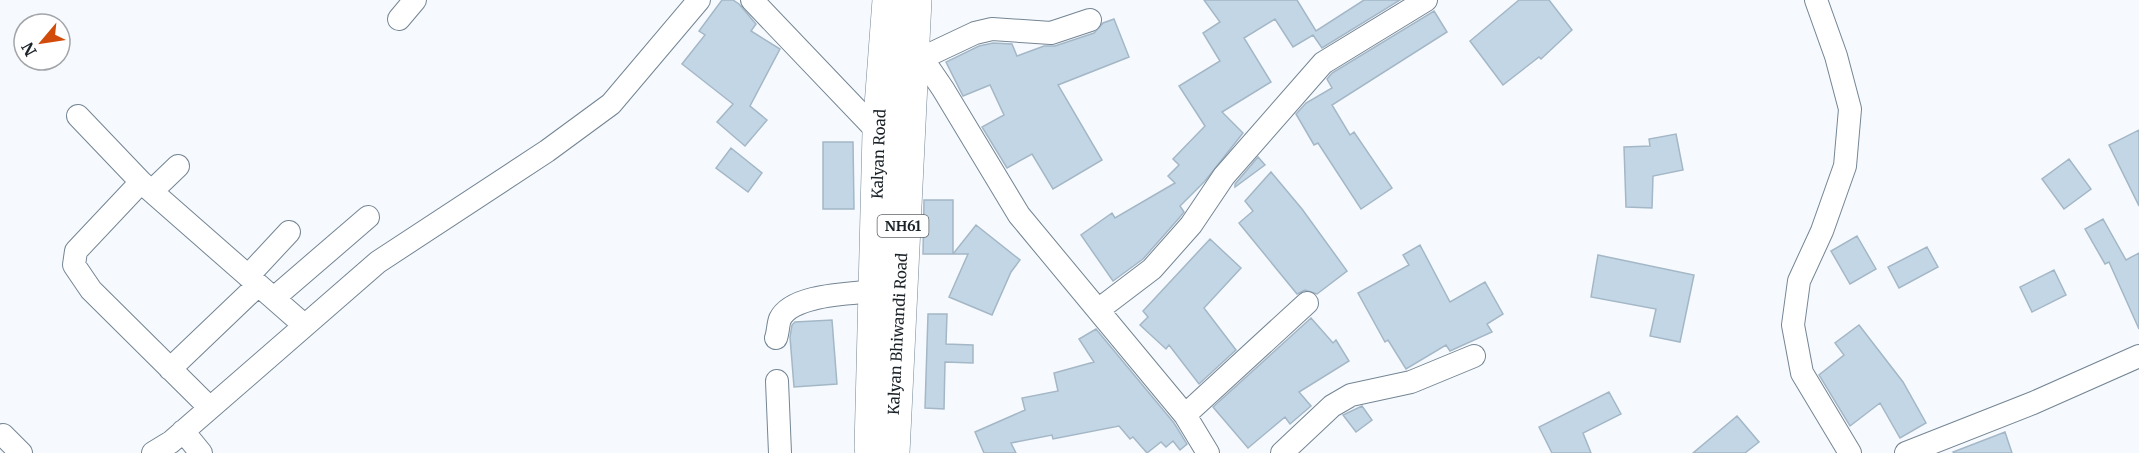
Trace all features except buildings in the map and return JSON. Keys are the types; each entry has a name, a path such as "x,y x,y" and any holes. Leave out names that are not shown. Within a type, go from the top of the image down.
{"highway":[{"name":"Kalyan Bhiwandi Road","path":"875,453 917,50 915,0"},
{"name":"Kalyan Road","path":"875,453 875,291 879,133 888,11"}],"street":[{"path":"399,19 415,0"},
{"path":"153,453 183,431 378,262 547,151 611,104 699,0"},
{"path":"752,0 879,133"},
{"path":"1098,310 1152,269 1191,225 1224,176 1323,63 1426,0"},
{"path":"1816,0 1836,56 1850,109 1845,166 1822,231 1799,281 1793,325 1802,373 1850,453"},
{"path":"888,11 917,50 1018,215 1185,415 1208,453"},
{"path":"917,50 992,29 1051,33 1090,21"},
{"path":"78,116 146,186 304,325"},
{"path":"178,166 146,186 76,251 74,265 91,290 210,408"},
{"path":"170,369 260,286 368,217"},
{"path":"260,286 289,232"},
{"path":"776,338 780,319 790,308 819,297 875,291"},
{"path":"1185,415 1307,303"},
{"path":"1282,453 1332,406 1351,395 1411,382 1473,356"},
{"path":"1906,453 2033,403 2139,356"},
{"path":"777,381 780,453"},
{"path":"183,431 201,453"},
{"path":"3,435 21,453"}]}
